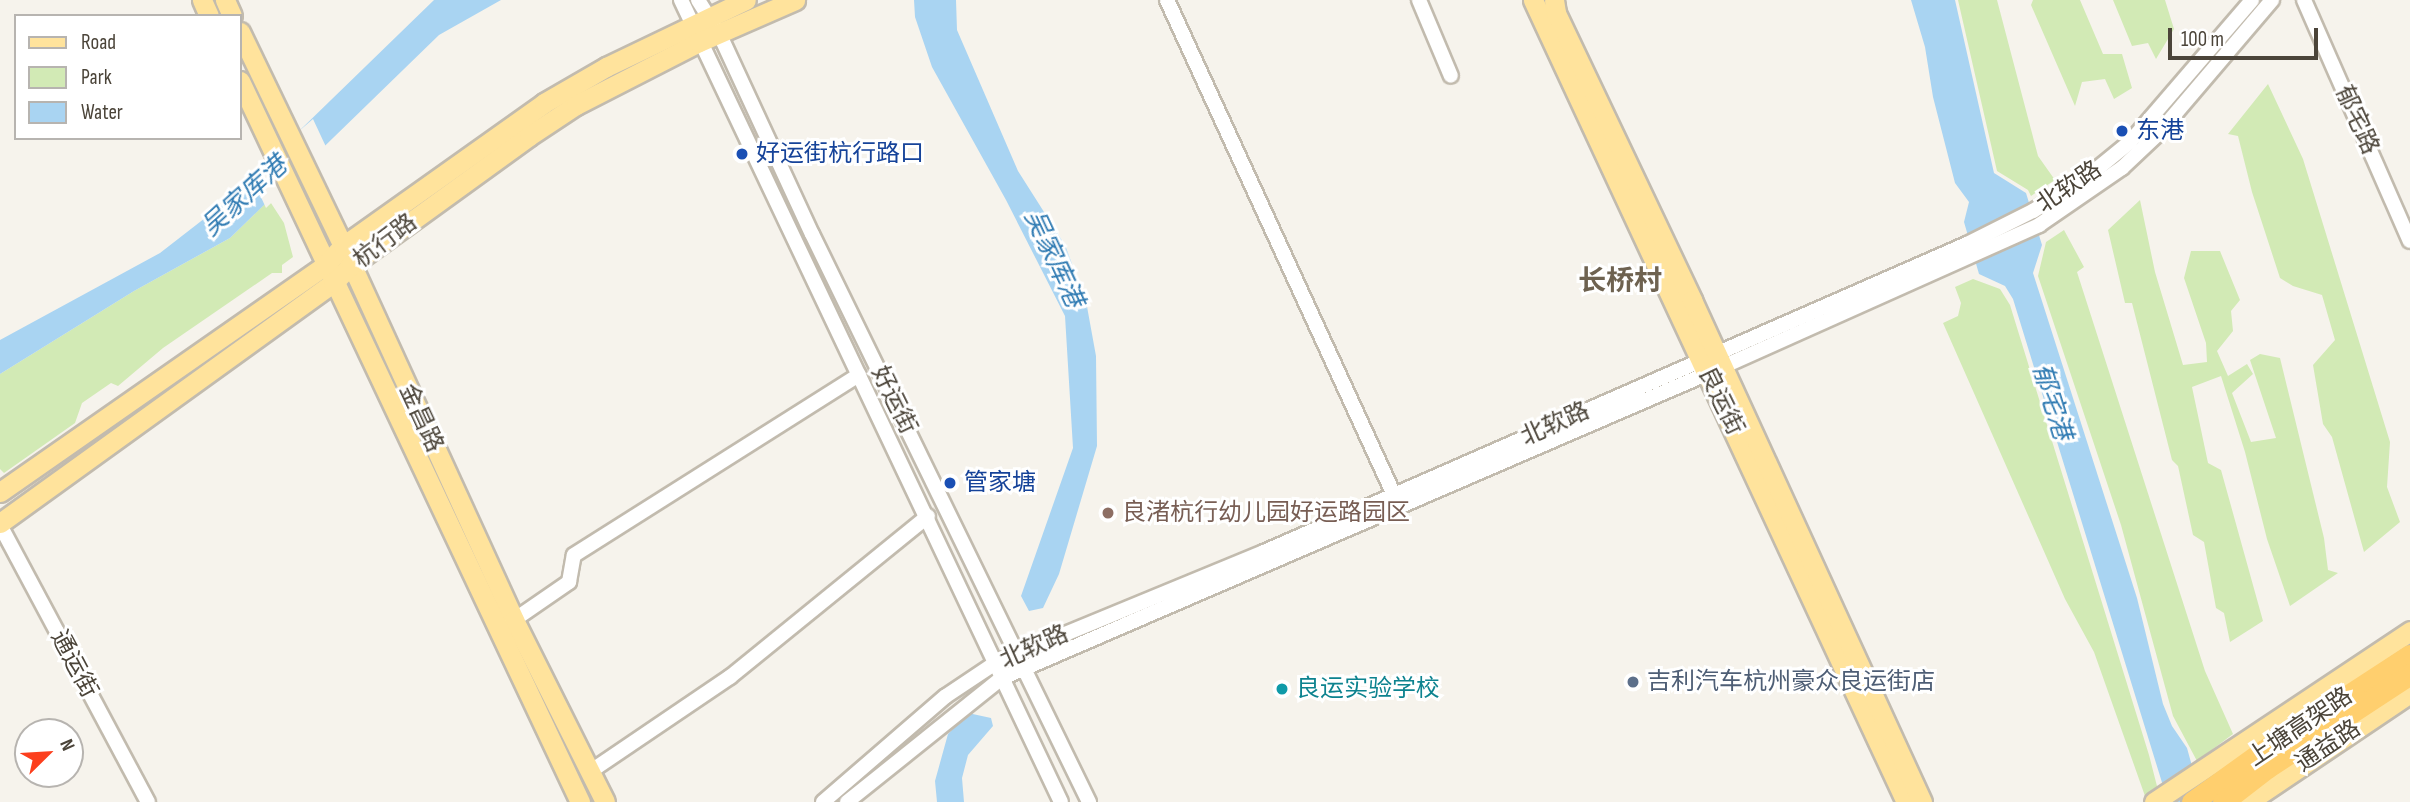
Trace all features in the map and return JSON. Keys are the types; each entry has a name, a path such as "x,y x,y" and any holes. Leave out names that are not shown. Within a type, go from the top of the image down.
{"highway":[{"name":"上塘高架路","path":"2192,802 2264,750 2410,655"},
{"name":"上塘高架路","path":"2223,802 2267,768 2410,674"}],"main road":[{"name":"杭行路","path":"0,492 326,265 347,256 576,105 703,24 746,0"},
{"name":"杭行路","path":"703,24 795,0"},
{"name":"良运街","path":"1533,0 1922,802"},
{"name":"良运街","path":"1554,0 1556,13 1711,364 1738,435 1906,802"},
{"name":"金昌路","path":"242,36 347,256 514,620 605,802"},
{"name":"金昌路","path":"242,85 580,802"},
{"name":"杭行路","path":"0,524 333,283 347,256"},
{"name":"通益路","path":"2154,802 2410,631"},
{"name":"通益路","path":"2248,802 2410,693"}],"street":[{"name":"好运街","path":"681,0 703,24 812,234 1089,802"},
{"path":"1167,0 1394,495"},
{"path":"1419,0 1451,76"},
{"name":"北软路","path":"2036,218 2130,142 2252,0"},
{"name":"北软路","path":"847,802 1002,678 2036,218 2112,175 2158,134 2272,0"},
{"name":"郁宅路","path":"2304,0 2410,241"},
{"name":"好运街","path":"703,24 859,375 1061,802"},
{"name":"北软路","path":"823,802 946,696 997,662 1711,364"},
{"path":"514,620 569,582 574,555 859,375"},
{"path":"591,771 730,677 928,516"},
{"name":"通运街","path":"0,524 148,802"}],"green space":[{"path":"1958,0 1997,0 2038,156 2055,180 2031,196 2028,190 1997,171"},
{"path":"2033,0 2080,0 2103,54 2122,54 2132,88 2114,99 2105,79 2082,82 2075,106 2031,5"},
{"path":"2113,0 2165,0 2174,29 2156,59 2148,43 2132,46"},
{"path":"2268,84 2303,159 2390,442 2387,487 2400,522 2364,552 2332,437 2323,424 2313,365 2335,340 2322,295 2293,286 2280,278 2252,192 2238,136 2228,134"},
{"path":"269,200 284,223 293,257 282,265 282,273 272,273 163,348 118,386 111,383 82,403 75,423 4,473 0,469 0,374 134,291 230,238"},
{"path":"2140,200 2155,272 2183,365 2207,362 2206,343 2184,278 2191,251 2220,251 2240,300 2231,311 2233,331 2217,351 2228,376 2247,364 2253,374 2232,393 2251,442 2276,438 2250,360 2260,354 2280,358 2324,538 2328,570 2338,573 2290,606 2267,539 2245,452 2221,376 2192,387 2208,463 2221,470 2263,621 2230,642 2224,613 2216,608 2204,542 2193,535 2178,466 2172,460 2132,303 2125,303 2108,230"},
{"path":"2064,230 2084,267 2077,272 2205,671 2233,734 2197,761 2173,716 2121,525 2038,276 2046,242"},
{"path":"1973,279 2000,289 2010,305 2149,755 2158,790 2145,796 2094,652 2065,599 1943,323 1958,316 1961,303 1955,287"}],"water":[{"name":"吴家库港","path":"434,0 501,0 439,35 230,238 134,291 0,374 0,340 160,253 227,201"},
{"name":"吴家库港","path":"914,0 956,0 957,30 1018,171 1065,245 1086,301 1096,356 1097,446 1059,574 1043,608 1029,611 1021,596 1073,448 1065,316 1006,200 932,67 915,17"},
{"name":"郁宅港","path":"1911,0 1955,0 1994,173 2026,193 2042,245 2033,273 2137,598 2163,704 2172,726 2187,748 2202,802 2168,802 2013,299 2005,286 1979,274 1964,222 1969,202 1955,183 1933,97 1925,47"},
{"path":"968,713 991,718 993,726 968,755 962,778 964,802 937,802 935,781 948,734"}],"pier":[{"path":"313,119 327,149 266,208 250,173"}],"place":[{"name":"东港","path":"2122,131"},
{"name":"好运街杭行路口","path":"742,154"},
{"name":"管家塘","path":"950,483"},
{"name":"良渚杭行幼儿园好运路园区","path":"1108,513"},
{"name":"吉利汽车杭州豪众良运街店","path":"1633,682"},
{"name":"良运实验学校","path":"1282,689"}],"district":[{"name":"长桥村","path":"1620,282"}]}
